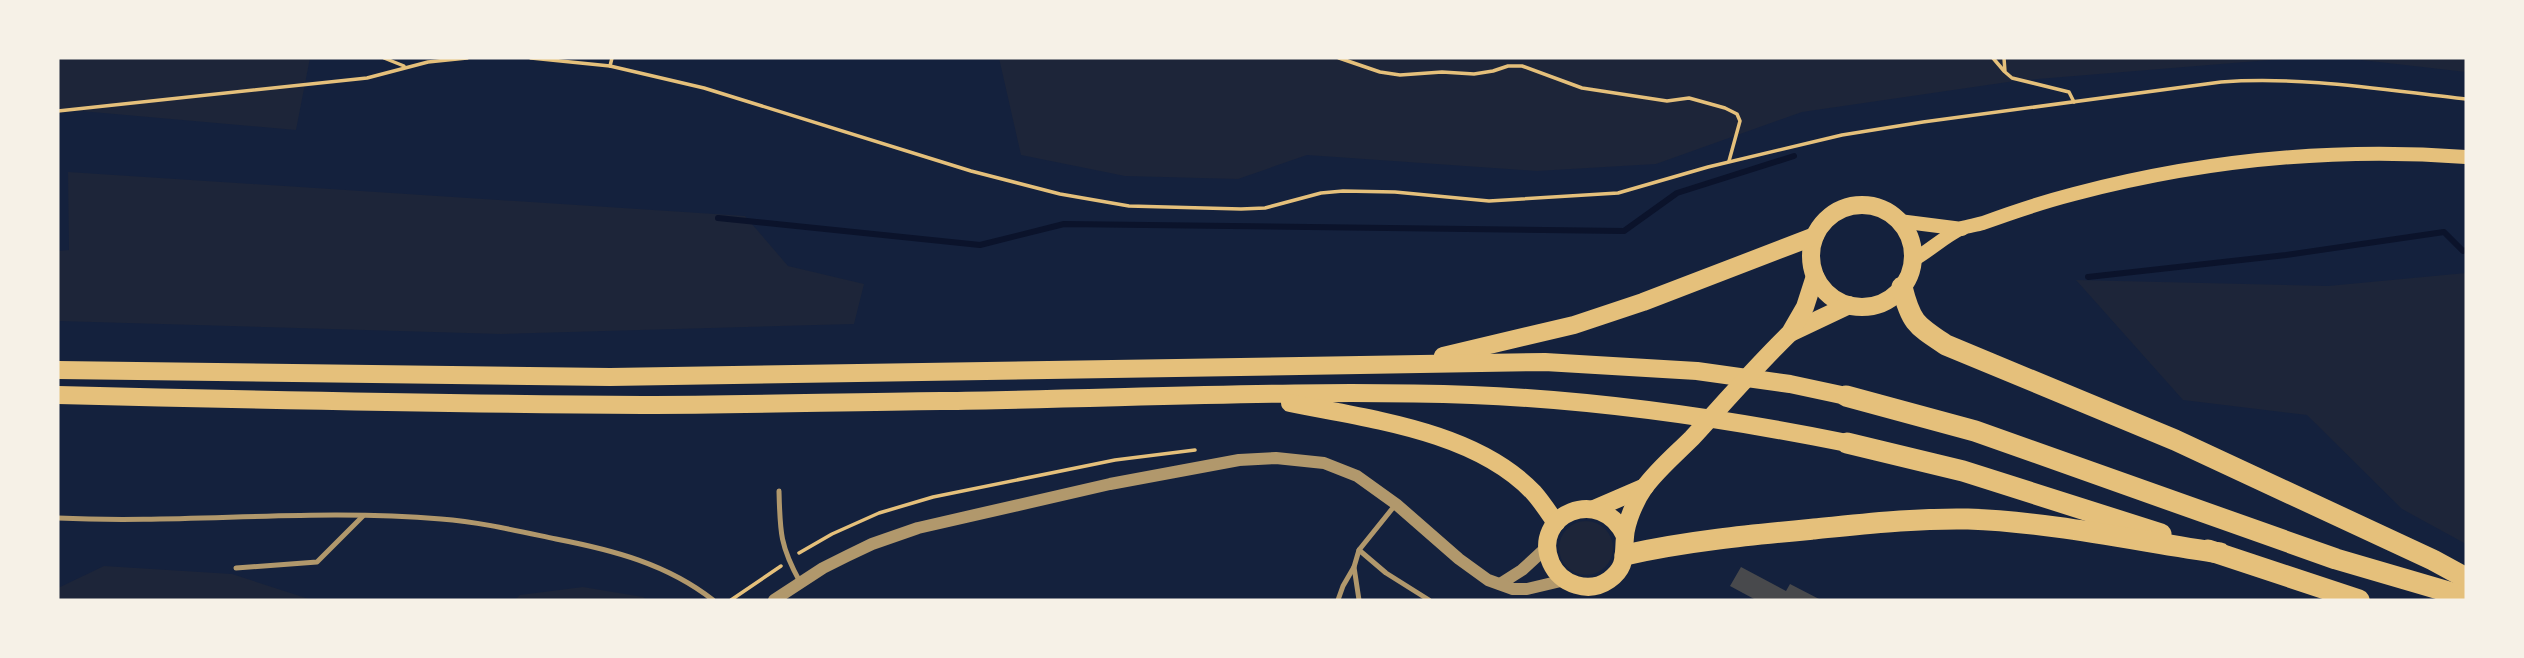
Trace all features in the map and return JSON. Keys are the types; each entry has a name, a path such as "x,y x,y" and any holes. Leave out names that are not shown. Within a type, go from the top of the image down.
{"highway":[{"path":"1853,206 1878,208 1899,221 1909,236 1913,260 1908,279 1902,287 1881,303 1868,307 1849,305 1826,292 1815,276 1811,259 1815,236 1830,216 1853,206"},
{"path":"1410,363 1574,325 1643,302 1815,236"},
{"path":"1648,484 1594,509 1573,511 1556,523 1551,530 1547,547 1549,560 1555,571 1565,580 1585,587 1597,586 1615,575 1636,504 1648,484 1788,335 1805,307 1815,276"},
{"path":"1902,287 1908,311 1918,327 1946,345 2175,440 2433,559 2466,578"},
{"path":"1788,335 1849,305"},
{"path":"58,370 610,377 1410,363 1545,362 1658,367 1729,375 1846,396 1975,430 2311,551 2466,597"},
{"path":"58,395 635,405 1408,394 1611,405 1778,429 1918,460 2016,486 2359,600"},
{"path":"1255,396 1400,426 1467,449 1507,472 1533,492 1556,523"},
{"path":"1594,509 1613,518 1625,546"},
{"path":"1625,546 1670,545 1911,520 1968,519 2220,553"}],"main road":[{"path":"1913,260 1962,229 2035,204 2098,188 2230,162 2317,154 2399,153 2466,157"},
{"path":"1899,221 1962,229"}],"street":[{"path":"774,600 800,582 859,550 918,528 1110,484 1252,458 1324,463 1357,476 1396,504 1474,572 1488,580 1513,589 1527,589 1565,580"},
{"path":"1500,584 1522,570 1547,547"}],"lane":[{"path":"779,491 780,538 788,561 800,582"},
{"path":"1338,600 1359,550 1396,504"},
{"path":"58,518 138,521 247,516 363,516 478,523 604,550 659,567 677,575 713,600"},
{"path":"236,568 317,562 363,516"},
{"path":"1359,550 1386,573 1429,600"},
{"path":"1354,567 1359,600"}],"path":[{"path":"384,58 406,67"},
{"path":"58,111 367,78 406,67 467,58"},
{"path":"531,58 610,66 729,94 939,162 1028,187 1096,202 1186,209 1253,208 1343,191 1395,192 1489,201 1594,196 1618,193 1812,141 1896,126 2192,86 2264,80 2344,83 2466,99"},
{"path":"610,66 612,58"},
{"path":"1339,58 1380,72 1400,75 1442,72 1474,74 1508,66 1522,66 1582,88 1667,101 1689,98 1737,114 1740,121 1729,162"},
{"path":"1993,58 2012,78 2069,92 2074,102"},
{"path":"2004,58 2005,72"}],"shaded area":[{"path":"58,58 310,58 296,130 58,109"},
{"path":"999,58 2294,58 2015,81 1802,112 1656,164 1537,171 1307,155 1238,179 1125,176 1021,155"},
{"path":"2344,58 2466,58 2466,72"},
{"path":"68,172 745,216 788,266 864,284 854,324 501,334 58,321 58,251 69,250"},
{"path":"2466,273 2466,544 2402,509 2307,415 2183,400 2076,280 2328,286"},
{"path":"1586,521 1605,529 1613,548 1605,567 1586,575 1567,567 1559,548 1567,529"},
{"path":"104,566 232,574 312,600 58,600 58,588"},
{"path":"583,587 643,597 647,600 515,600 520,595"}],"building":[{"path":"1741,567 1786,591 1790,584 1821,600 1756,600 1730,586"}],"waterway":[{"path":"718,218 980,245 1064,224 1624,231 1677,193 1794,156"},
{"path":"2088,277 2286,255 2444,232 2463,251 2466,250"}]}
